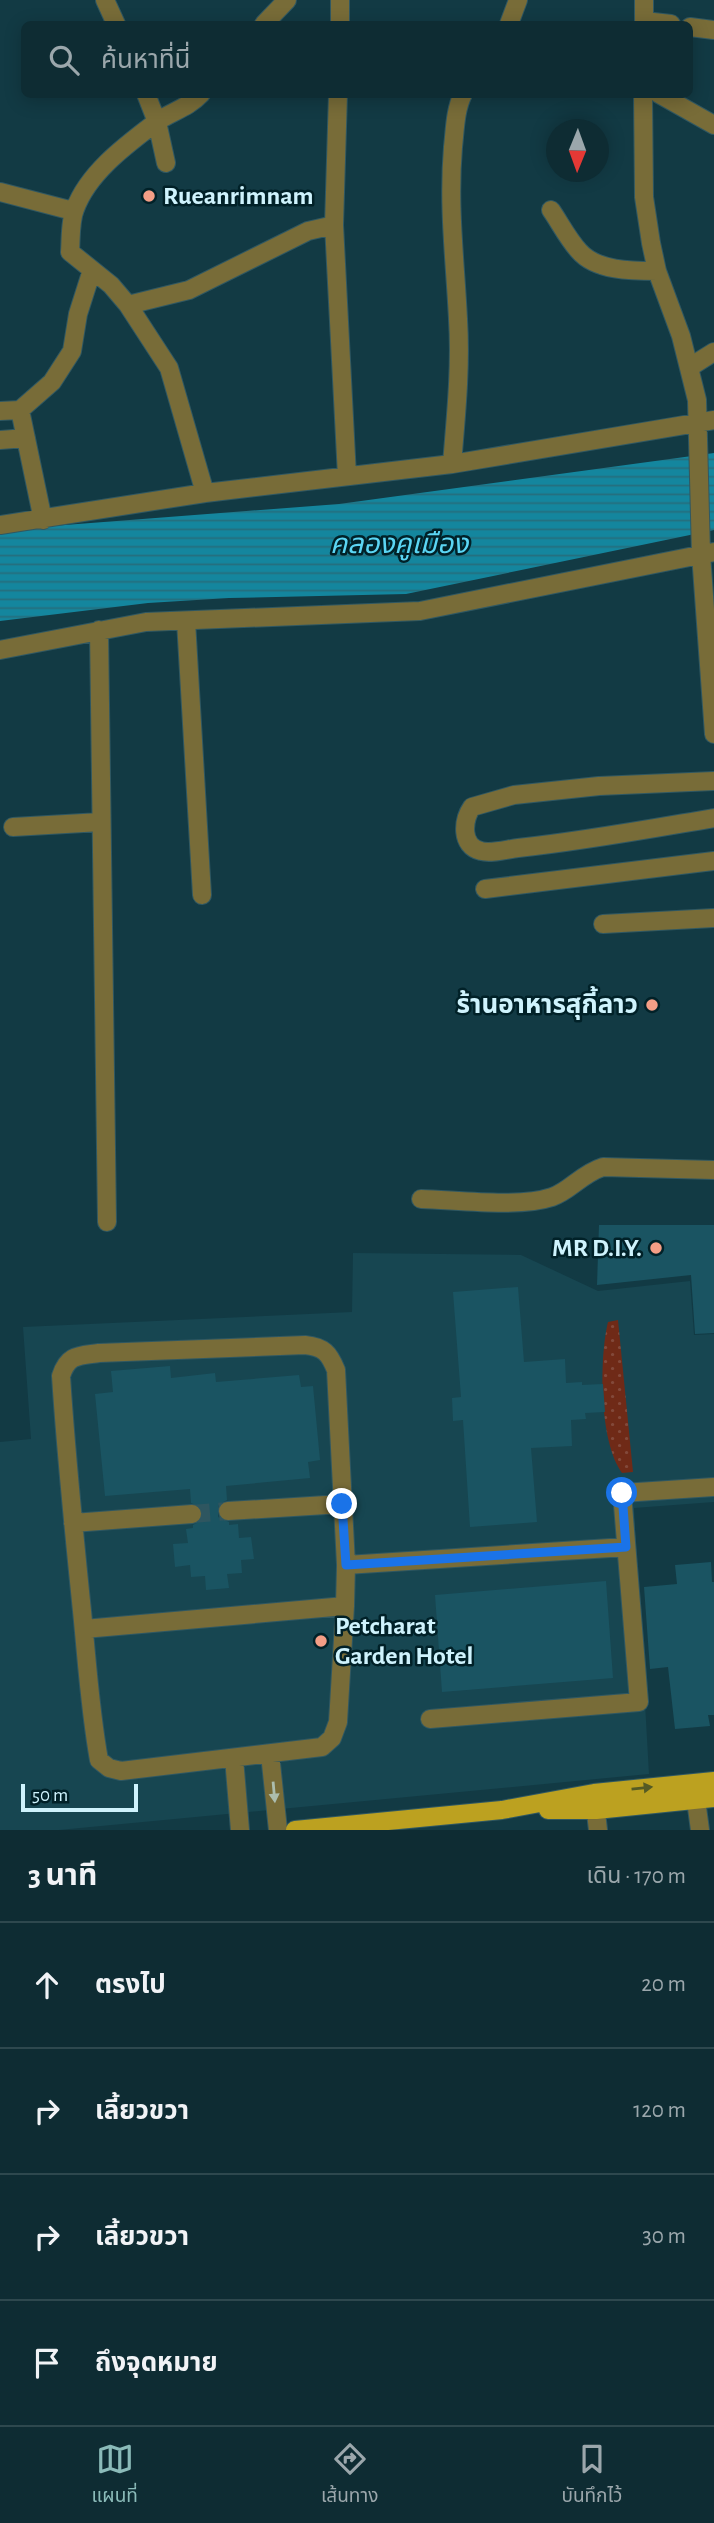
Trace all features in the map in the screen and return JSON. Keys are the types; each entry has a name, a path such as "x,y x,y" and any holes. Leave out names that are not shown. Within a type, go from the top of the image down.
{"main road":[{"path":"595,1802 714,1781"},
{"path":"295,1830 595,1802 705,1799"}],"street":[{"path":"105,0 115,21"},
{"path":"267,21 287,0"},
{"path":"340,0 340,21"},
{"path":"510,21 518,0"},
{"path":"643,21 645,0"},
{"path":"693,27 714,30"},
{"path":"148,98 157,122 166,163"},
{"path":"198,98 157,122 101,169 82,194 74,211 70,252 111,285 128,305 169,368 205,493"},
{"path":"338,98 334,225 347,476"},
{"path":"452,464 460,376 451,233 451,176 455,125 462,98"},
{"path":"643,98 645,197 656,271 681,336 706,421 697,450 714,734"},
{"path":"666,98 714,125"},
{"path":"0,192 74,211"},
{"path":"551,210 580,253 607,267 625,271 656,271"},
{"path":"128,305 189,290 308,231 334,225"},
{"path":"0,411 20,410 52,382 72,352 78,314 92,270"},
{"path":"690,367 714,352"},
{"path":"20,410 43,520"},
{"path":"0,526 205,493 452,464 706,421"},
{"path":"0,439 26,438"},
{"path":"0,650 146,622 420,611 705,549"},
{"path":"186,621 202,895"},
{"path":"99,630 107,1222"},
{"path":"714,781 599,786 514,795 472,807 465,817 464,831 470,844 481,851 552,844 714,818"},
{"path":"13,827 101,822"},
{"path":"485,890 714,862"},
{"path":"603,924 714,918"},
{"path":"421,1199 525,1203 554,1197 589,1171 603,1167 714,1170"},
{"path":"305,1345 320,1347 329,1354 336,1370 342,1504 346,1565 345,1606 338,1722 332,1738 322,1748 121,1771 109,1768 99,1760 73,1523 61,1376 65,1364 76,1356 99,1353 305,1345"},
{"path":"430,1719 639,1702 622,1493 714,1487"},
{"path":"228,1511 342,1504"},
{"path":"73,1523 192,1514"},
{"path":"346,1565 626,1547"},
{"path":"84,1629 345,1606"},
{"path":"271,1754 278,1830"},
{"path":"234,1758 240,1830"},
{"path":"700,1830 705,1799"},
{"path":"595,1802 598,1830"}],"shaded area":[{"name":"Petcharat Garden Hotel","path":"353,1253 521,1255 598,1291 690,1281 694,1335 714,1334 714,1502 634,1508 649,1774 59,1830 0,1830 0,1442 31,1439 23,1327 352,1312"},
{"path":"618,1320 633,1472 622,1473 609,1442 602,1378 608,1322"}],"water":[{"name":"คลองคูเมือง","path":"714,453 714,530 406,594 229,598 148,603 0,621 0,530 339,504"}],"building":[{"name":"MR D.I.Y.","path":"599,1225 714,1225 714,1333 695,1334 691,1275 597,1285"},
{"path":"518,1287 524,1362 565,1359 566,1383 603,1384 605,1412 585,1413 586,1419 571,1420 572,1446 531,1448 537,1522 470,1527 463,1420 453,1421 452,1398 461,1397 453,1292"},
{"path":"170,1366 171,1378 215,1373 216,1382 299,1375 301,1387 313,1386 320,1460 308,1462 310,1478 226,1486 227,1500 218,1505 218,1517 229,1522 229,1525 238,1524 239,1538 251,1537 254,1559 241,1560 242,1573 227,1574 229,1588 206,1590 205,1576 191,1577 190,1565 175,1567 173,1544 188,1543 186,1529 193,1528 193,1525 202,1520 201,1507 191,1503 190,1489 105,1496 95,1394 113,1392 111,1371"},
{"path":"711,1562 714,1582 714,1715 708,1715 710,1726 675,1729 668,1667 650,1669 644,1587 677,1584 675,1565"},
{"path":"606,1581 613,1678 442,1692 435,1595"}],"tunnel":[{"path":"192,1514 228,1511"}],"place":[{"name":"Rueanrimnam","path":"149,196"},
{"name":"ร้านอาหารสุกี้ลาว","path":"652,1005"},
{"name":"MR D.I.Y.","path":"656,1248"},
{"name":"Petcharat Garden Hotel","path":"321,1641"}],"route":[{"path":"342,1504 346,1565 626,1547 622,1493"}]}
